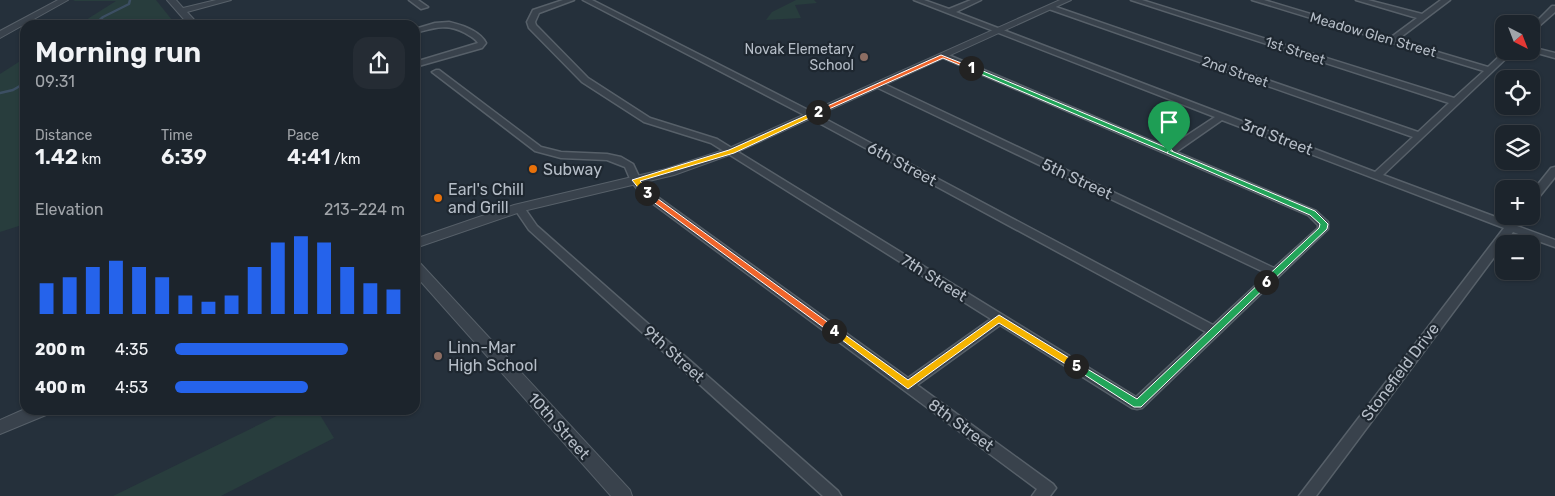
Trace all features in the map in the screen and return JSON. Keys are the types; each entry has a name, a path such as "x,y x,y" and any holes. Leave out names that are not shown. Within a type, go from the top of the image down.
{"street":[{"path":"27,20 64,0"},
{"path":"171,0 189,20"},
{"path":"181,11 227,0"},
{"path":"413,0 424,7"},
{"name":"7th Street","path":"570,0 536,12 530,22 585,80 646,120 702,136 731,151 1138,404 1214,331"},
{"name":"6th Street","path":"587,0 811,115 1214,331"},
{"name":"3rd Street","path":"918,0 1555,244"},
{"path":"949,12 977,0"},
{"path":"420,242 519,208 636,180 731,151 1067,0"},
{"name":"1st Street","path":"1135,0 1456,102"},
{"name":"Meadow Glen Street","path":"1256,0 1491,70"},
{"path":"1360,0 1423,18"},
{"path":"1392,40 1446,0"},
{"name":"2nd Street","path":"1050,8 1420,136"},
{"path":"1540,22 1555,8"},
{"path":"420,29 449,23 458,24 480,39 482,43 478,46 420,64"},
{"path":"0,35 20,24"},
{"path":"1540,52 1555,56"},
{"path":"943,56 1320,218 1324,224 1323,229 1214,331"},
{"path":"1377,175 1501,60"},
{"name":"8th Street","path":"436,72 538,148 549,154 566,157 604,157 627,163 633,170 636,180 648,195 908,385 1044,492"},
{"name":"5th Street","path":"879,85 1275,273"},
{"path":"1169,152 1222,116"},
{"path":"1540,189 1555,170"},
{"name":"9th Street","path":"519,208 533,228 833,496"},
{"name":"Stonefield Drive","path":"1307,496 1511,227"},
{"name":"10th Street","path":"420,272 623,496"},
{"path":"908,385 999,318"},
{"path":"0,427 28,415"}],"green space":[{"path":"156,0 172,20 86,20 116,1 73,1"},
{"path":"796,0 814,0 817,3 795,5 801,18 766,20 772,12"},
{"path":"20,61 20,226 0,232 0,74"},
{"path":"279,415 320,415 334,438 221,496 113,496"}],"waterway":[{"path":"100,20 129,4 130,0"},
{"path":"0,93 13,90 20,86"}],"place":[{"name":"Novak Elemetary School","path":"864,57"},
{"name":"Subway","path":"533,169"},
{"name":"Earl's Chill and Grill","path":"438,198"},
{"name":"Linn-Mar High School","path":"438,356"}],"route":[{"path":"943,56 1169,152 1312,213 1320,218 1324,224 1323,229 1138,404 999,318 908,385 648,195 636,180 670,172 731,151 943,56"}]}
